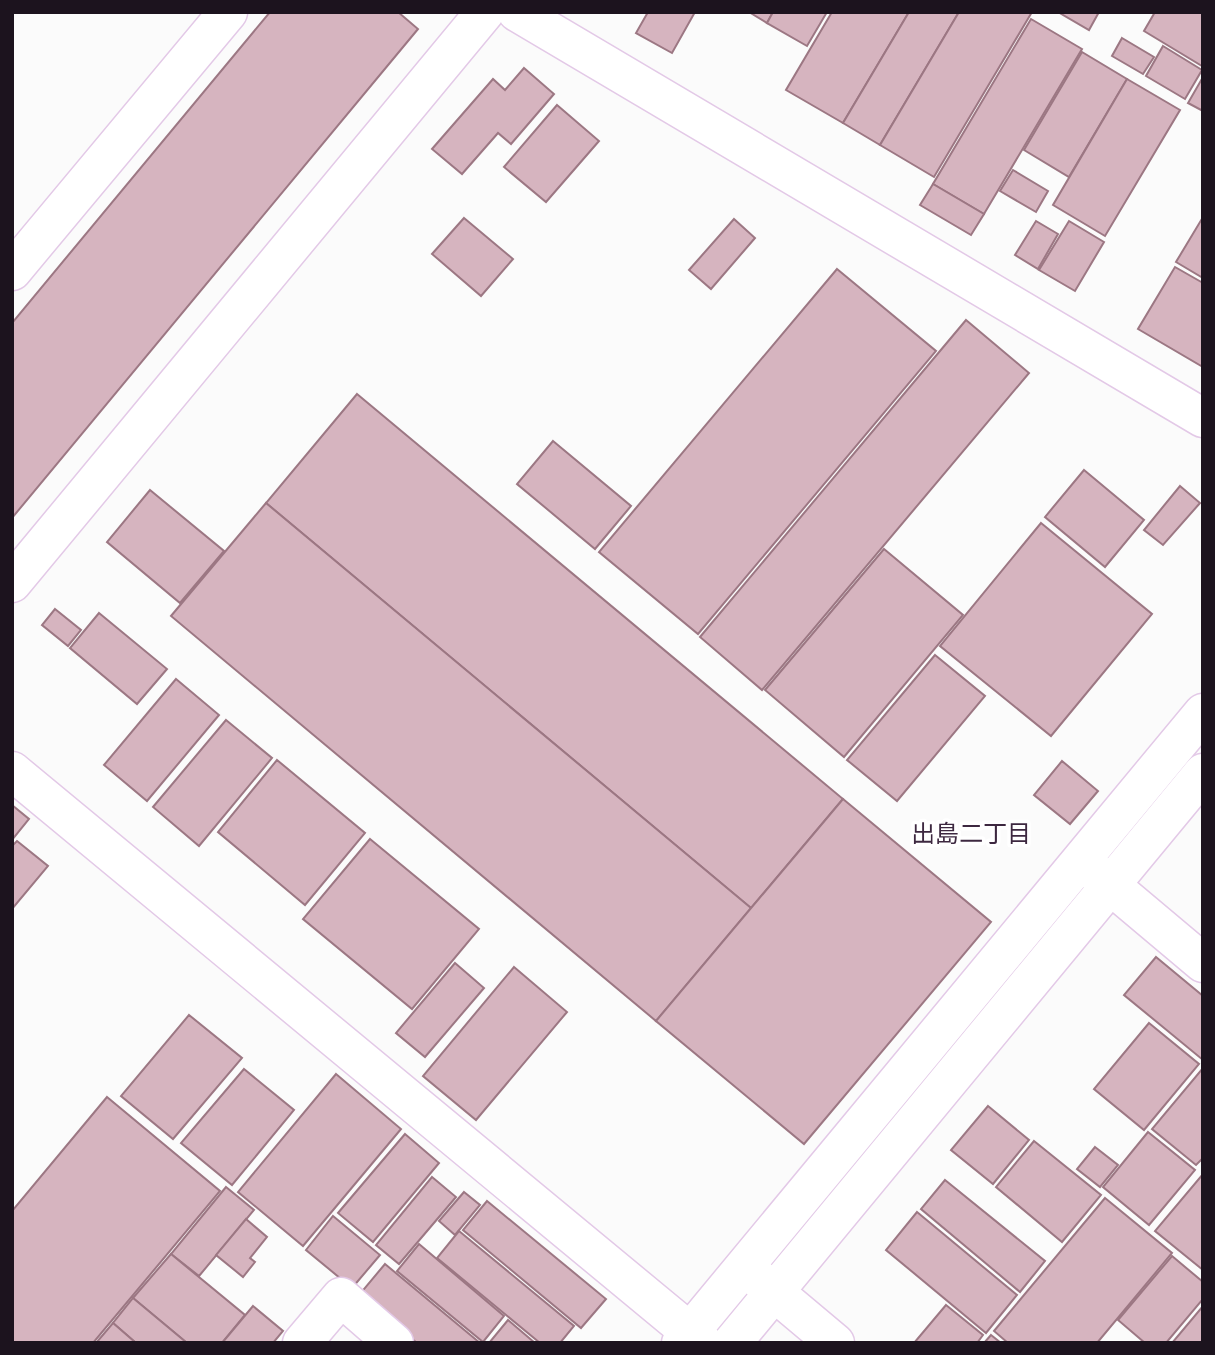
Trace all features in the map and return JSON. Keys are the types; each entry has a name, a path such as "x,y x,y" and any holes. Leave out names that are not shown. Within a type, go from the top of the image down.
{"street":[{"path":"12,271 228,12"},
{"path":"12,583 485,12"},
{"path":"517,12 1203,418"},
{"path":"12,771 691,1339 744,1267 1203,713"},
{"path":"732,1343 1203,774"},
{"path":"1080,860 1203,963"},
{"path":"744,1267 835,1343"},
{"path":"302,1343 341,1297 394,1343"}],"building":[{"path":"270,12 398,12 418,29 12,518 12,323"},
{"path":"648,12 695,12 672,53 636,33"},
{"path":"749,12 773,12 767,23"},
{"path":"773,12 827,12 807,46 767,23"},
{"path":"832,12 909,12 843,123 786,90"},
{"path":"909,12 959,12 880,145 843,123"},
{"path":"959,12 1032,12 934,177 880,145"},
{"path":"1058,12 1099,12 1089,30"},
{"path":"1155,12 1203,12 1202,66 1144,31"},
{"path":"1031,19 1082,49 984,214 933,184"},
{"path":"1122,38 1154,57 1143,74 1112,56"},
{"path":"1163,46 1202,70 1185,99 1146,76"},
{"path":"1082,52 1127,79 1069,177 1024,150"},
{"path":"524,68 554,94 511,144 498,133 462,174 432,149 493,79 505,90"},
{"path":"1203,77 1203,111 1188,103"},
{"path":"1127,79 1180,110 1105,236 1053,205"},
{"path":"557,105 599,141 546,202 504,167"},
{"path":"1013,170 1048,191 1036,212 1000,191"},
{"path":"933,184 984,214 971,235 920,205"},
{"path":"1203,217 1203,278 1176,262"},
{"path":"464,218 513,259 481,296 432,254"},
{"path":"734,219 755,238 711,289 689,270"},
{"path":"1036,221 1058,234 1038,269 1015,255"},
{"path":"1069,221 1104,242 1075,291 1039,270"},
{"path":"1175,267 1203,283 1203,367 1138,329"},
{"path":"837,269 936,351 698,634 599,552"},
{"path":"966,320 1029,373 762,690 700,637"},
{"path":"357,394 843,799 751,908 266,503"},
{"path":"553,441 631,506 595,549 517,484"},
{"path":"1084,470 1144,520 1105,567 1045,517"},
{"path":"1180,486 1200,503 1163,545 1144,530"},
{"path":"150,490 224,551 180,603 107,542"},
{"path":"266,503 751,908 656,1021 171,616"},
{"path":"1041,523 1152,614 1051,736 940,646"},
{"path":"884,549 963,615 844,757 765,690"},
{"path":"55,609 81,630 68,646 42,625"},
{"path":"99,613 167,669 137,704 70,648"},
{"path":"935,655 985,696 897,801 847,760"},
{"path":"176,679 219,715 147,801 104,765"},
{"path":"226,720 272,758 199,846 153,807"},
{"path":"277,760 365,833 305,905 218,832"},
{"path":"1062,761 1098,791 1070,824 1034,795"},
{"path":"843,799 991,922 804,1144 656,1021"},
{"path":"12,805 29,819 12,840"},
{"path":"370,839 479,929 412,1009 303,919"},
{"path":"17,841 48,866 12,909 12,846"},
{"path":"1156,957 1203,996 1203,1060 1124,995"},
{"path":"455,963 484,988 425,1057 396,1033"},
{"path":"514,967 567,1012 476,1120 423,1076"},
{"path":"189,1015 242,1058 173,1139 121,1096"},
{"path":"1149,1023 1199,1064 1144,1130 1094,1089"},
{"path":"1203,1068 1203,1158 1196,1165 1152,1129"},
{"path":"244,1069 294,1110 232,1185 181,1143"},
{"path":"336,1074 401,1129 303,1246 238,1192"},
{"path":"107,1097 220,1191 93,1343 12,1343 12,1211"},
{"path":"988,1106 1029,1140 993,1184 951,1150"},
{"path":"1148,1132 1195,1170 1149,1225 1103,1187"},
{"path":"405,1134 439,1163 373,1242 338,1213"},
{"path":"1034,1141 1101,1195 1062,1242 996,1187"},
{"path":"1095,1147 1118,1165 1100,1187 1077,1169"},
{"path":"1203,1174 1203,1270 1155,1231"},
{"path":"432,1177 456,1197 399,1264 376,1245"},
{"path":"945,1180 1045,1261 1020,1292 921,1209"},
{"path":"226,1187 254,1210 199,1276 171,1254"},
{"path":"464,1192 480,1205 455,1235 439,1221"},
{"path":"1105,1198 1172,1253 1097,1343 1008,1343 994,1331"},
{"path":"487,1201 606,1299 581,1328 463,1230"},
{"path":"917,1212 1017,1295 986,1333 886,1250"},
{"path":"333,1216 380,1255 352,1288 306,1250"},
{"path":"246,1219 267,1237 250,1258 255,1262 243,1277 216,1255"},
{"path":"459,1231 574,1326 560,1343 540,1343 437,1258"},
{"path":"419,1244 504,1316 483,1342 397,1271"},
{"path":"171,1254 245,1315 222,1343 187,1343 133,1298"},
{"path":"1172,1256 1203,1282 1203,1299 1166,1343 1145,1343 1118,1320"},
{"path":"385,1264 480,1343 417,1343 359,1295"},
{"path":"133,1298 187,1343 136,1343 113,1323"},
{"path":"946,1305 983,1335 977,1343 914,1343"},
{"path":"253,1306 283,1331 273,1343 222,1343"},
{"path":"1203,1306 1203,1343 1172,1343"},
{"path":"508,1320 535,1343 489,1343"},
{"path":"113,1323 136,1343 96,1343"},
{"path":"991,1335 1001,1343 984,1343"}],"district":[{"name":"出島二丁目","path":"971,834"}]}
